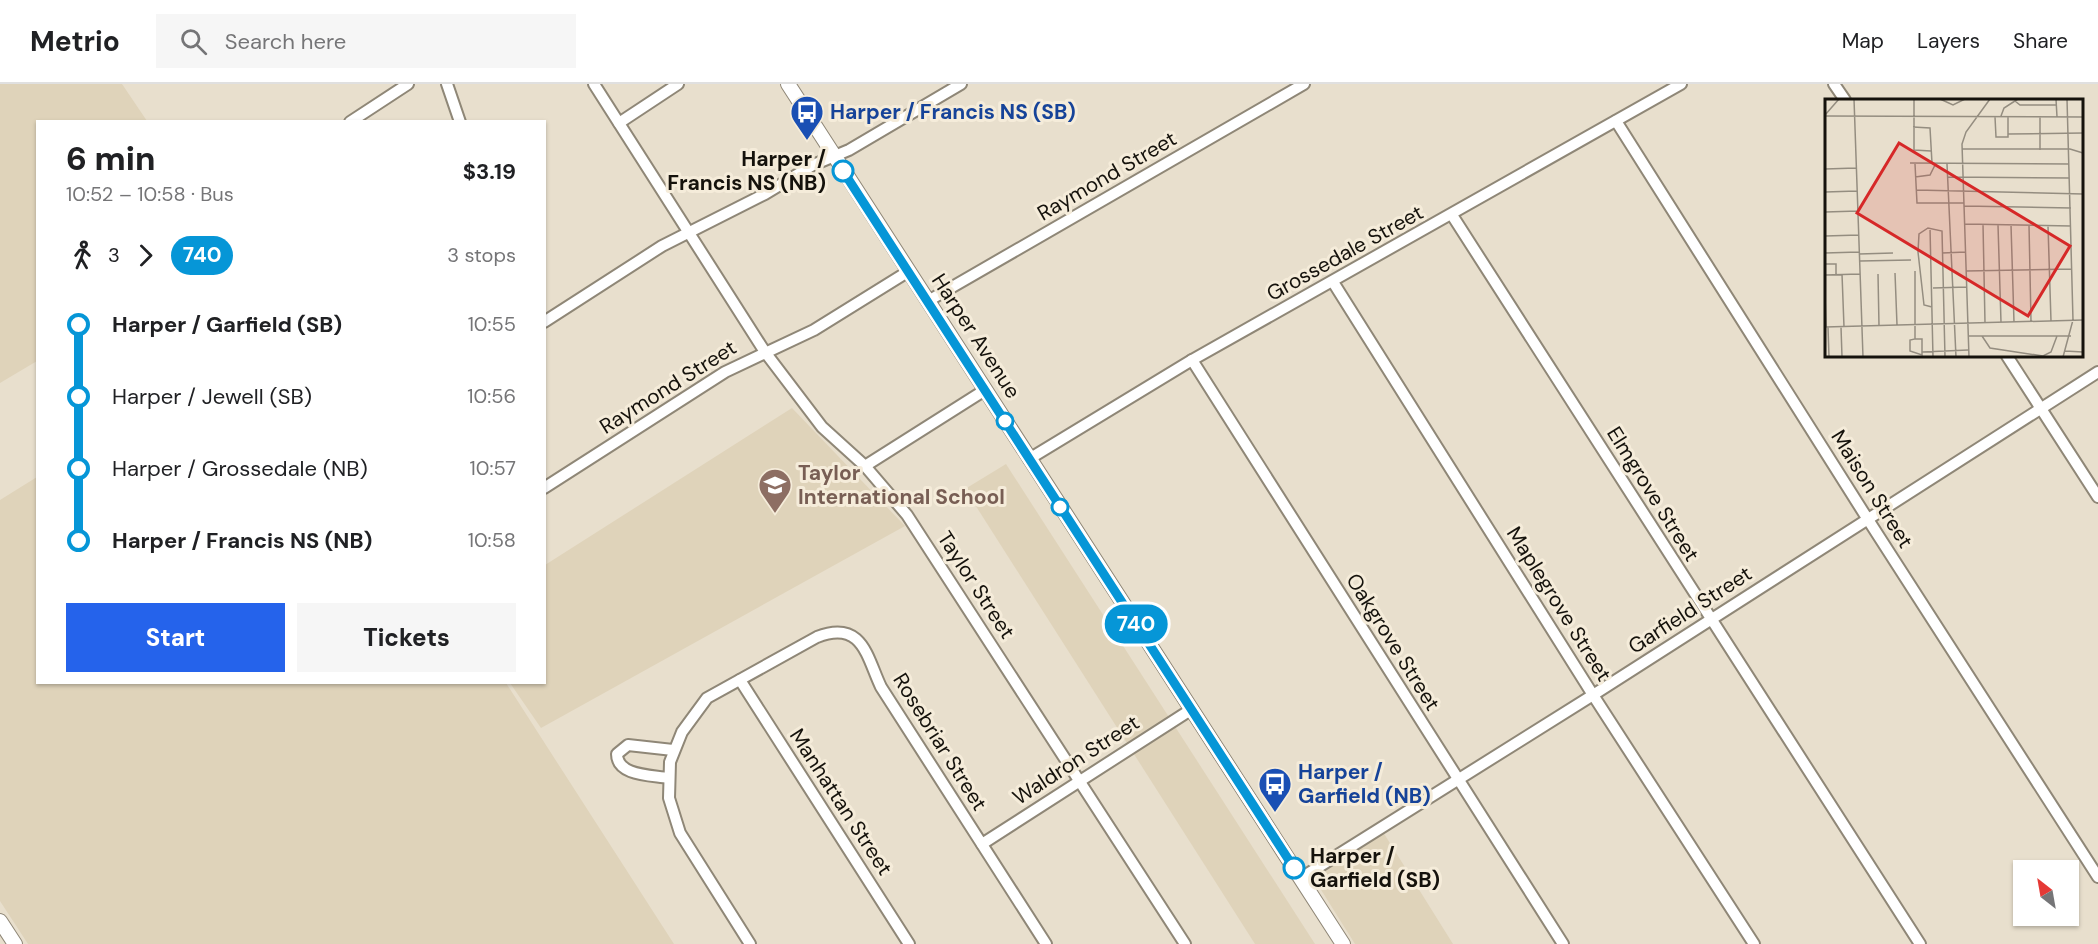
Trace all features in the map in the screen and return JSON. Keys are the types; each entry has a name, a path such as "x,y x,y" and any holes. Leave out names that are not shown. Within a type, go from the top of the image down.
{"main road":[{"name":"Harper Avenue","path":"788,84 1343,944"},
{"path":"0,921 15,944"}],"street":[{"path":"447,84 459,120"},
{"name":"Taylor Street","path":"594,84 765,352 822,427 865,466 907,515 1185,944"},
{"path":"619,123 678,84"},
{"path":"546,321 688,231 726,214 834,156 961,84"},
{"name":"Raymond Street","path":"928,301 1304,84"},
{"name":"Grossedale Street","path":"1029,459 1192,360 1334,282 1681,84"},
{"path":"1834,84 1844,99"},
{"path":"353,120 403,85"},
{"name":"Maison Street","path":"1616,121 2098,877"},
{"name":"Elmgrove Street","path":"1452,215 1920,944"},
{"name":"Raymond Street","path":"546,487 725,372 814,330 909,271"},
{"name":"Maplegrove Street","path":"1334,282 1593,695 1755,944"},
{"path":"2008,357 2098,497"},
{"name":"Oakgrove Street","path":"1192,360 1456,780 1563,944"},
{"name":"Garfield Street","path":"1301,878 1593,695 2098,372"},
{"path":"865,466 985,390"},
{"name":"Rosebriar Street","path":"750,944 687,847 674,815 668,778 673,750 698,706 717,691 825,634 841,634 858,641 867,651 881,687 1046,944"},
{"name":"Manhattan Street","path":"740,680 909,944"},
{"name":"Waldron Street","path":"982,844 1192,710"},
{"path":"668,778 624,769 618,762 617,754 622,748 633,745 673,750"}],"shaded area":[{"path":"0,84 122,84 146,120 36,120 36,362 0,383"},
{"path":"792,408 905,526 541,728 511,684 546,684 546,564"},
{"path":"1006,464 1315,944 1255,944 965,489"},
{"path":"36,478 36,684 507,684 674,944 28,944 0,901 0,500"},
{"path":"1383,832 1453,944 1355,944 1313,877"}],"bus line":[{"name":"740","path":"843,171 1294,868"}],"place":[{"name":"Harper / Francis NS (SB)","path":"807,141"},
{"name":"Harper / Francis NS (NB)","path":"843,171"},
{"name":"Taylor International School","path":"775,514"},
{"name":"Harper / Garfield (NB)","path":"1275,813"},
{"name":"Harper / Garfield (SB)","path":"1294,868"}]}
